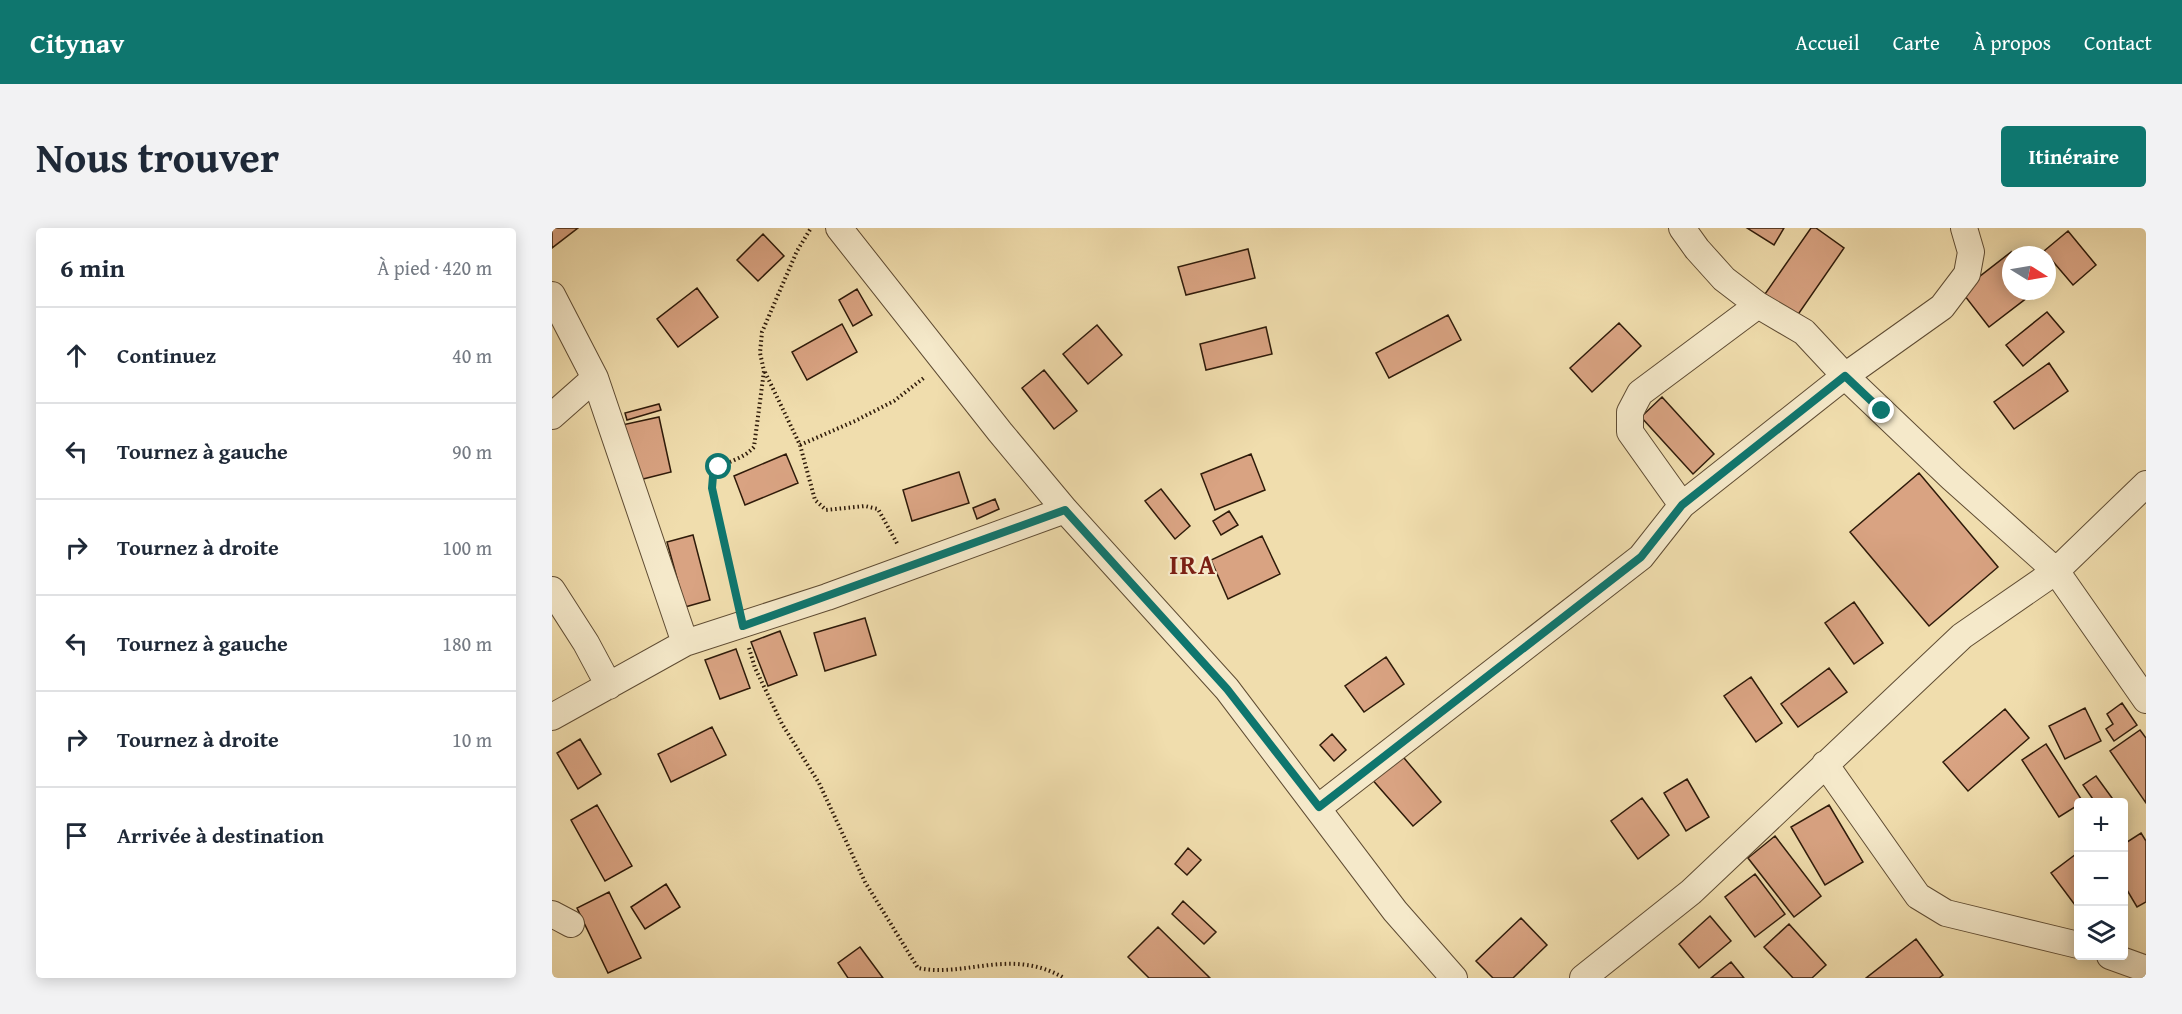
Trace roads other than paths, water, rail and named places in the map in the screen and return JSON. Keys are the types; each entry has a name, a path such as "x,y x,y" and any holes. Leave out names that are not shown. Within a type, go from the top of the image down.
{"street":[{"path":"839,228 1065,510 1227,689 1319,807 1395,911 1454,978"},
{"path":"1682,228 1724,279 1758,305 1804,332 1845,376 2055,571 2146,700"},
{"path":"1319,807 1641,557 1682,505 1845,376 1942,307 1967,274 1971,252 1964,228"},
{"path":"552,295 595,378 685,644"},
{"path":"1682,505 1630,432 1630,412 1640,393 1758,305"},
{"path":"552,416 595,378"},
{"path":"1583,978 1691,892 1962,636 2055,571 2146,484"},
{"path":"552,717 685,644 743,626 1065,510"},
{"path":"552,590 586,643 609,686"},
{"path":"1825,764 1918,896 1946,913 2074,944"},
{"path":"2121,960 2146,969"}],"district":[{"name":"IRA","path":"1193,565"}]}
